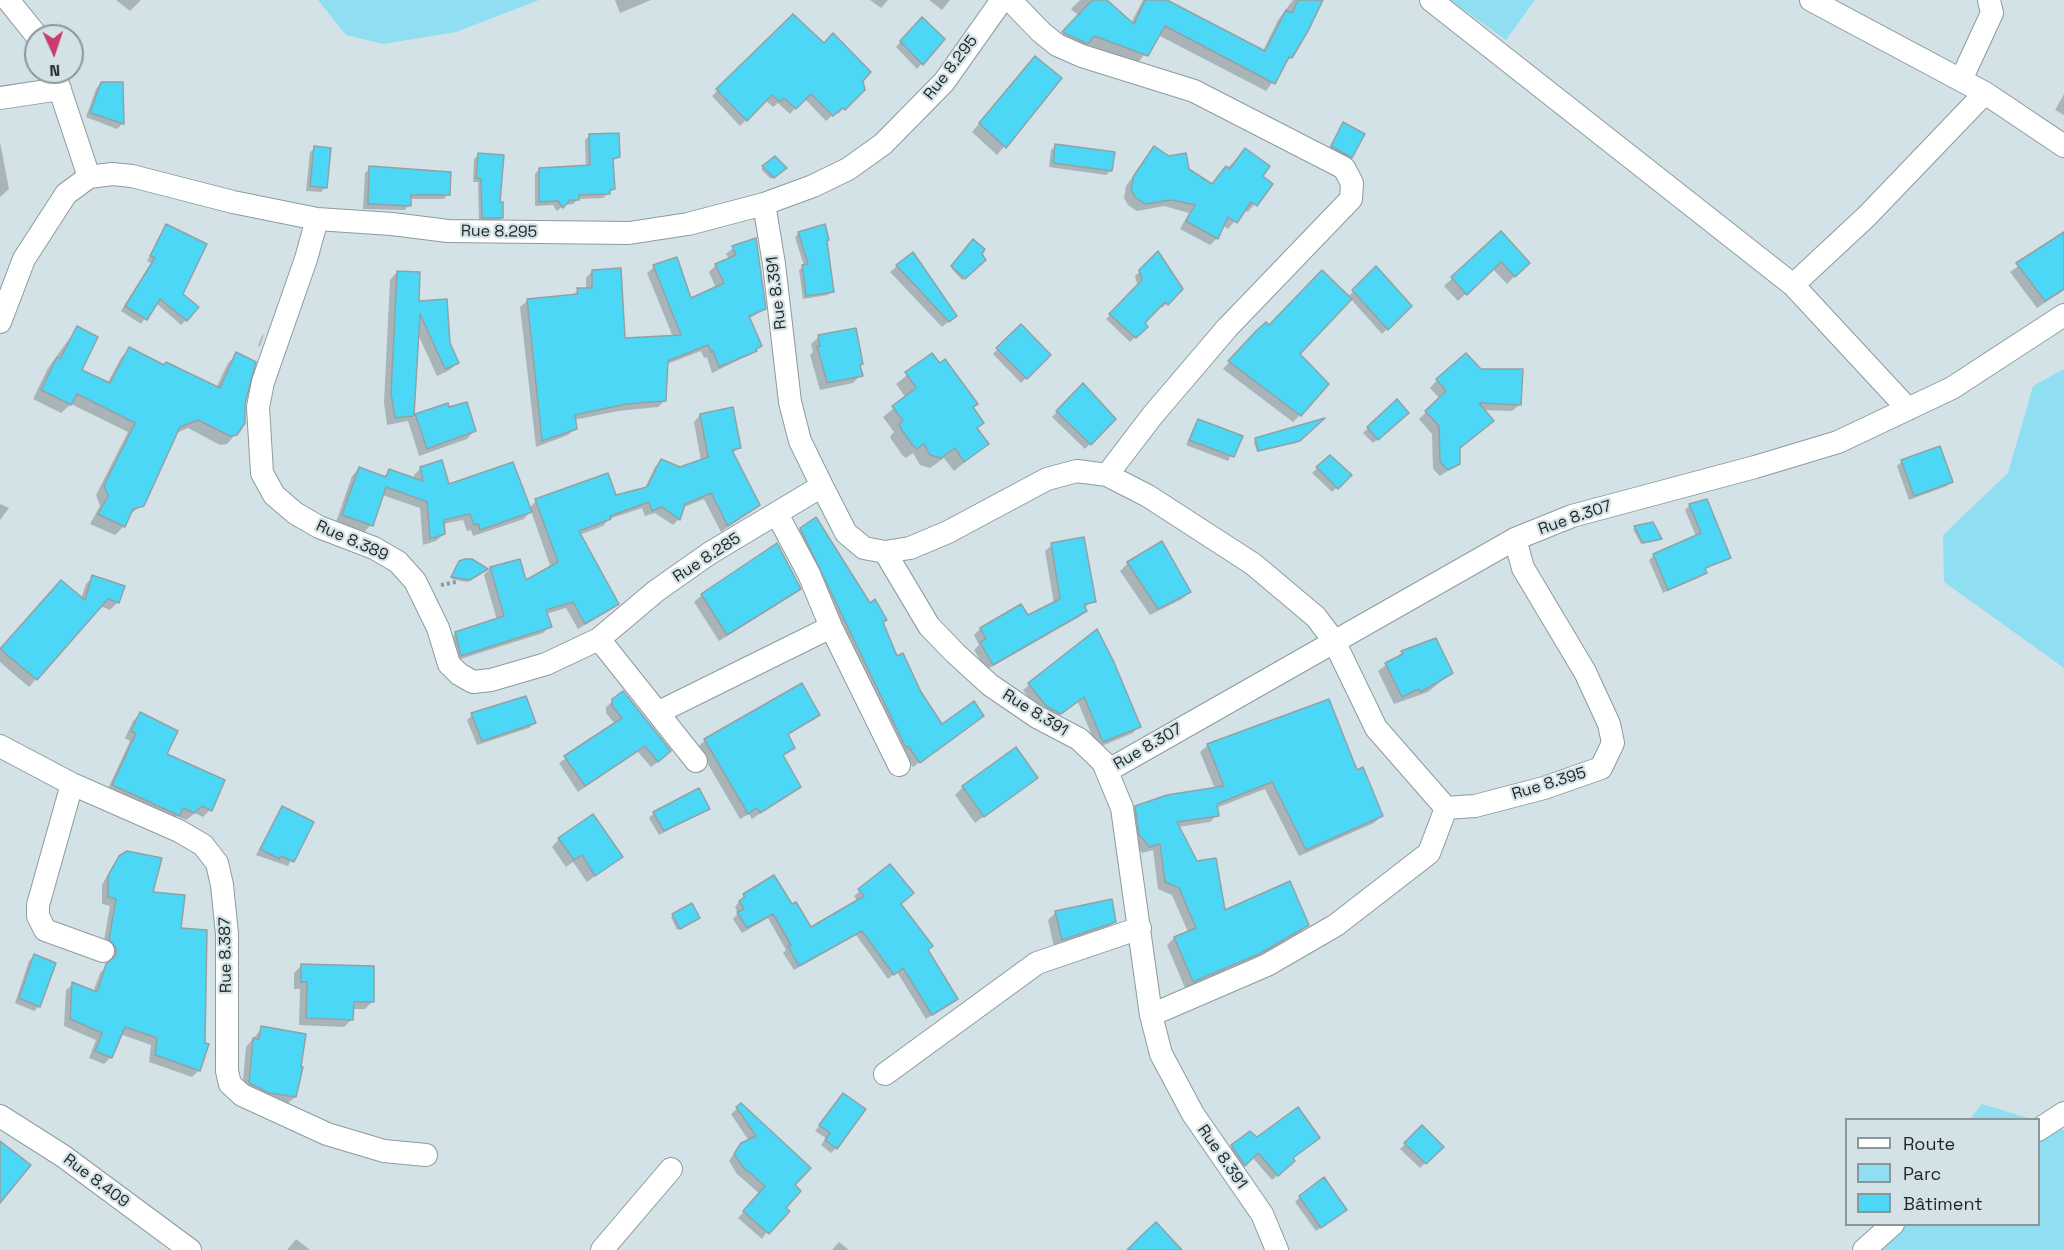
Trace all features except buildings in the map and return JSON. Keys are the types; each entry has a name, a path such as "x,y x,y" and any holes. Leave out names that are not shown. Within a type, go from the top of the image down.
{"street":[{"path":"8,0 27,24"},
{"name":"Rue 8.295","path":"89,177 112,174 132,176 233,202 317,219 392,224 448,231 603,235 688,224 764,204 848,169 883,144 944,82 1002,0"},
{"path":"1010,0 1057,45 1082,56 1194,91 1344,168 1352,183 1351,199 1227,328 1152,416 1107,476"},
{"path":"1431,0 1792,285 1908,409"},
{"path":"1811,0 1985,93 2064,146"},
{"path":"1961,80 1992,13 1989,0"},
{"path":"0,98 47,84"},
{"path":"0,322 24,259 66,194 89,177 58,84"},
{"path":"1792,285 1867,216 1985,93"},
{"name":"Rue 8.391","path":"764,204 774,264 790,402 800,441 822,486 846,533 864,548 885,552 929,626 955,653 990,685 1037,717 1079,739 1103,762 1122,808 1151,1016 1161,1054 1177,1087 1211,1142 1262,1214 1277,1250"},
{"name":"Rue 8.389","path":"317,219 306,259 263,382 258,407 262,473 274,495 295,513 320,527 374,548 398,562 414,581 438,628 449,664 459,674 473,682 491,680 546,664 599,639"},
{"name":"Rue 8.307","path":"1107,771 1515,539 1572,516 1755,468 1838,442 1952,388 2064,315"},
{"path":"885,552 910,548 948,532 1047,478 1077,471 1107,476 1148,496 1253,564 1316,617 1335,641 1376,728 1446,808 1430,853 1336,925 1267,965 1151,1016"},
{"name":"Rue 8.285","path":"599,639 656,591 710,553 822,486"},
{"path":"777,514 809,574 831,627 899,765"},
{"name":"Rue 8.395","path":"1446,808 1486,803 1544,788 1601,768 1613,743 1609,724 1585,672 1523,568 1515,539"},
{"path":"659,712 831,627"},
{"path":"599,639 696,761"},
{"name":"Rue 8.387","path":"0,746 72,784 179,831 203,845 217,863 222,885 227,934 227,1071 230,1084 242,1095 327,1134 384,1151 426,1155"},
{"path":"72,784 38,904 38,915 45,930 103,951"},
{"path":"885,1074 1037,963 1140,928"},
{"path":"2040,1130 2064,1113"},
{"name":"Rue 8.409","path":"0,1116 63,1156 190,1250"},
{"path":"602,1250 671,1169"},
{"path":"1864,1250 1891,1226"}],"path":[{"path":"441,585 456,582"}],"green space":[{"path":"318,0 539,0 456,32 383,44 346,35"},
{"path":"1450,0 1535,0 1506,40"},
{"path":"2064,369 2064,668 1944,582 1943,535 2008,473 2033,386"},
{"path":"1982,1104 2028,1118 1971,1118"},
{"path":"2040,1122 2064,1130 2064,1250 1876,1250 1893,1226 2040,1226"}]}
